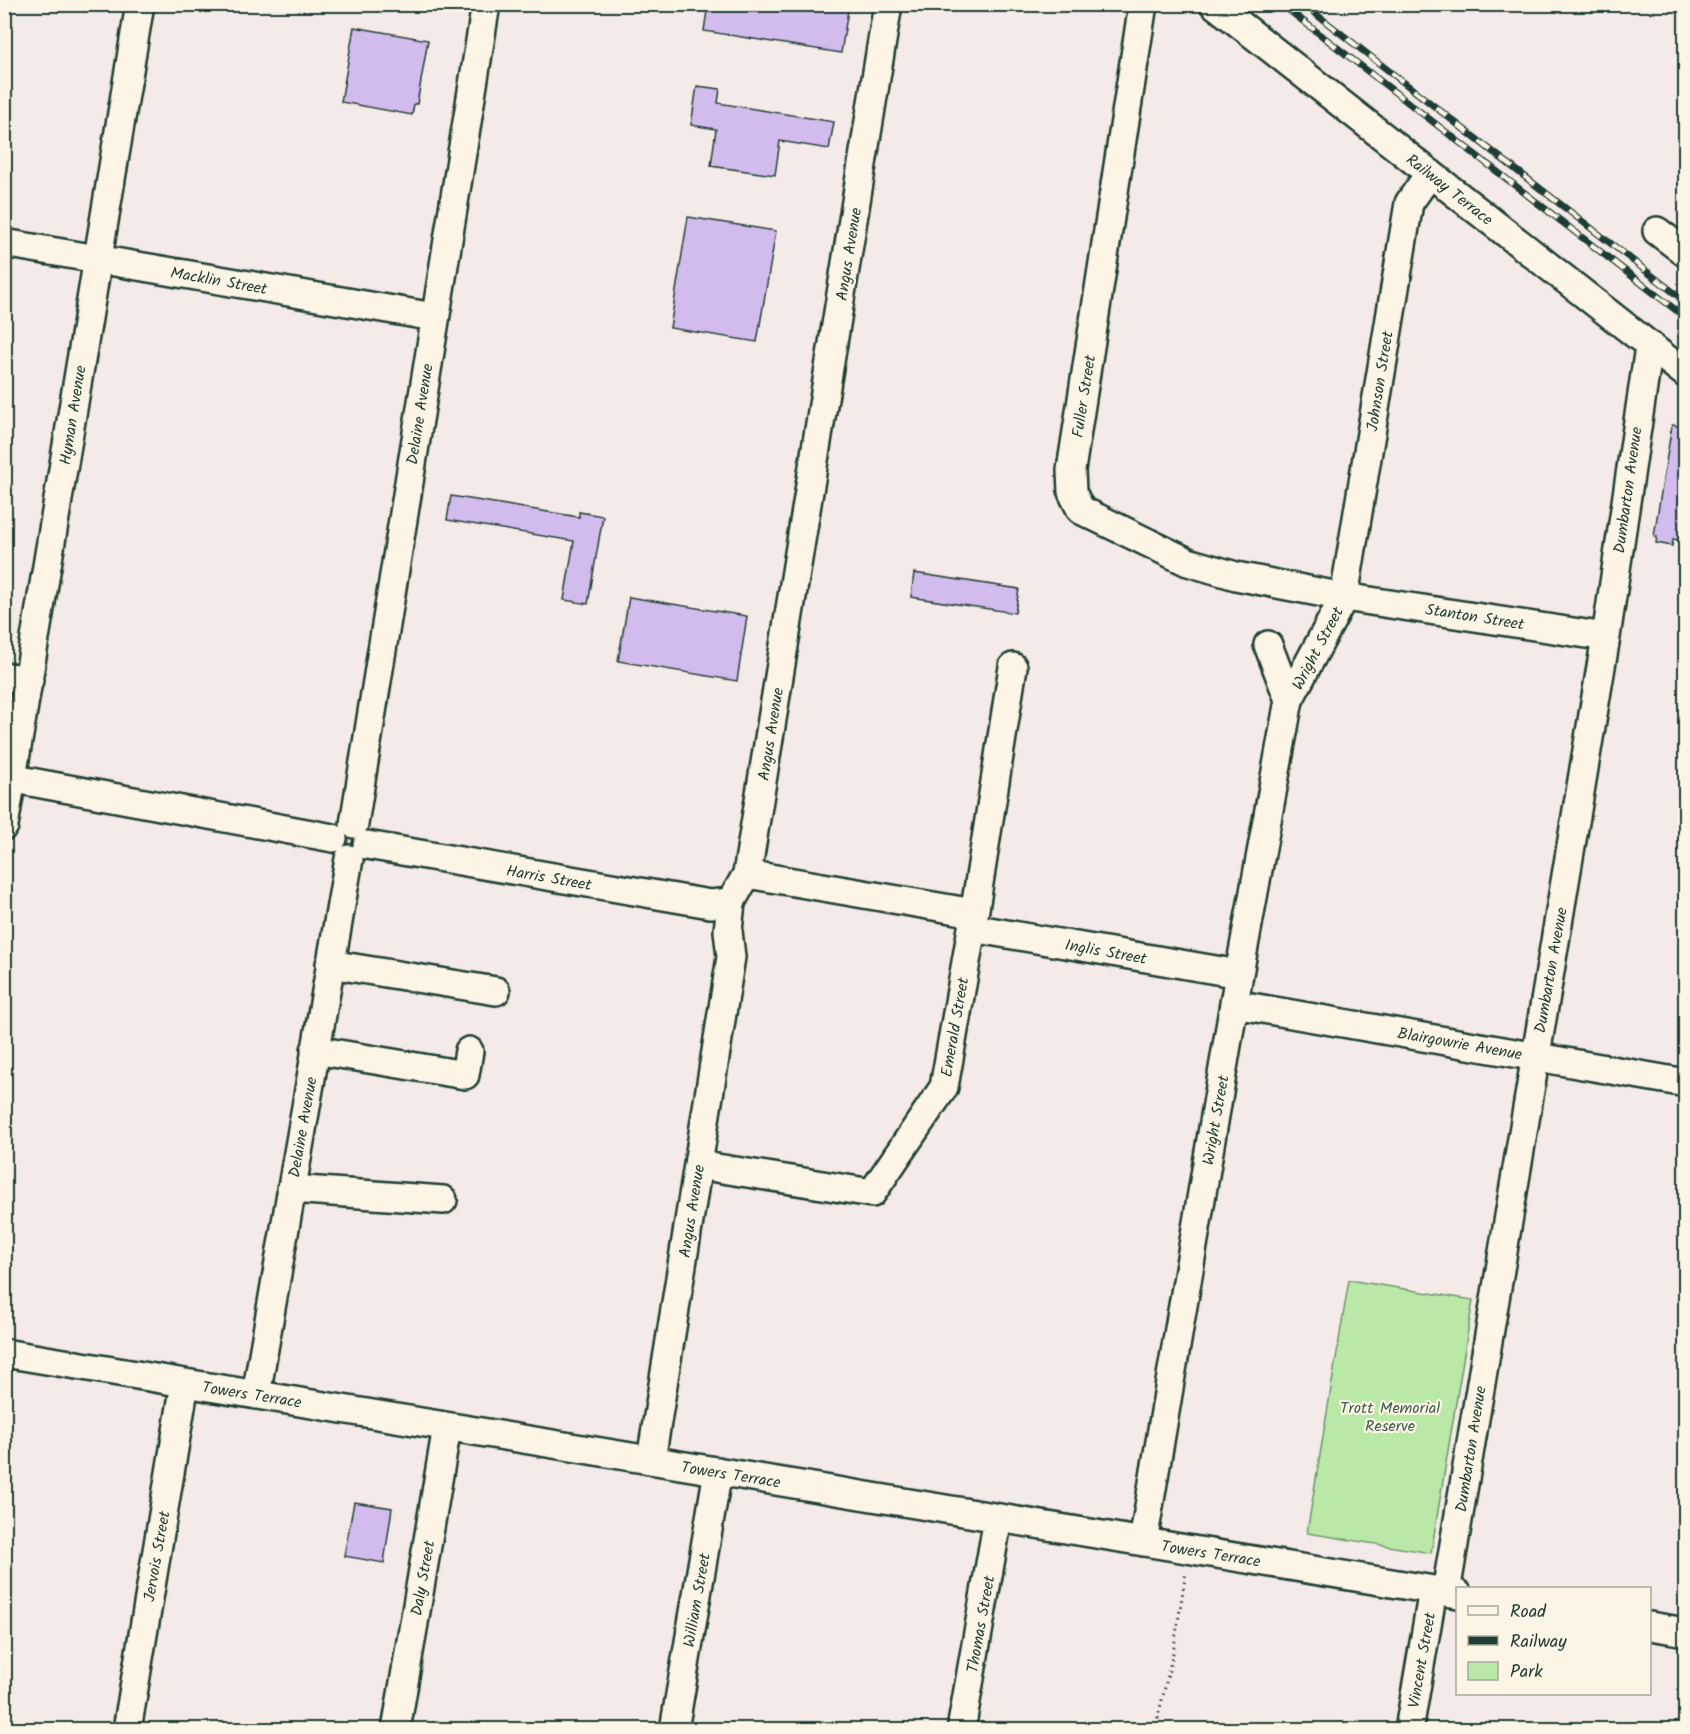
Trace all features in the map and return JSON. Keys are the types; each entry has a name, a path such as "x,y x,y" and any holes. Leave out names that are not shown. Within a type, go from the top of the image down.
{"street":[{"name":"Hyman Avenue","path":"4,826 17,678 98,259 140,4"},
{"name":"Delaine Avenue","path":"256,1395 351,842 486,4"},
{"name":"Angus Avenue","path":"651,1460 731,957 728,931 732,902 747,874 888,4"},
{"name":"Fuller Street","path":"1143,4 1071,470 1072,492 1081,510 1188,562 1236,576 1344,597"},
{"name":"Railway Terrace","path":"1214,4 1686,374"},
{"name":"Johnson Street","path":"1344,597 1409,203 1430,173"},
{"path":"1657,231 1686,253"},
{"name":"Macklin Street","path":"4,243 434,317"},
{"name":"Dumbarton Avenue","path":"1445,1592 1606,636 1649,347"},
{"name":"Stanton Street","path":"1344,597 1606,636"},
{"name":"Wright Street","path":"1143,1542 1239,974 1289,700 1344,597"},
{"name":"Wright Street","path":"1268,645 1289,700"},
{"name":"Emerald Street","path":"698,1165 872,1193 944,1087 973,921 1012,667"},
{"name":"Harris Street","path":"8,777 351,842 710,904 732,902"},
{"name":"Inglis Street","path":"747,874 1239,974"},
{"path":"330,964 496,991"},
{"name":"Blairgowrie Avenue","path":"1234,1004 1686,1083"},
{"path":"315,1050 465,1075 469,1051"},
{"path":"291,1189 443,1200"},
{"name":"Towers Terrace","path":"4,1353 1445,1592"},
{"name":"Jervois Street","path":"127,1730 185,1383"},
{"name":"Daly Street","path":"396,1730 447,1426"},
{"name":"William Street","path":"674,1730 718,1471"},
{"name":"Thomas Street","path":"961,1730 998,1518"},
{"name":"Vincent Street","path":"1409,1730 1445,1592"},
{"path":"1651,1626 1686,1632"}],"path":[{"path":"1155,1730 1173,1653 1190,1549"}],"green space":[{"name":"Trott Memorial Reserve","path":"1349,1280 1473,1300 1431,1553 1307,1533"}],"building":[{"path":"708,4 849,4 841,53 704,31"},
{"path":"354,27 428,40 417,104 414,104 412,115 341,102"},
{"path":"697,86 720,89 718,103 834,122 829,149 780,141 775,175 711,166 716,129 691,125"},
{"path":"688,217 776,231 757,342 670,328"},
{"path":"1672,425 1686,427 1686,526 1683,541 1673,539 1672,546 1656,543 1657,537 1654,536"},
{"path":"451,496 579,517 579,512 603,516 588,604 564,600 574,541 447,520"},
{"path":"914,573 1019,589 1015,613 911,597"},
{"path":"629,597 747,616 737,681 618,661"},
{"path":"354,1502 392,1508 384,1563 344,1556"}],"railway":[{"path":"1281,4 1686,318"},
{"path":"1303,4 1686,302"}]}
